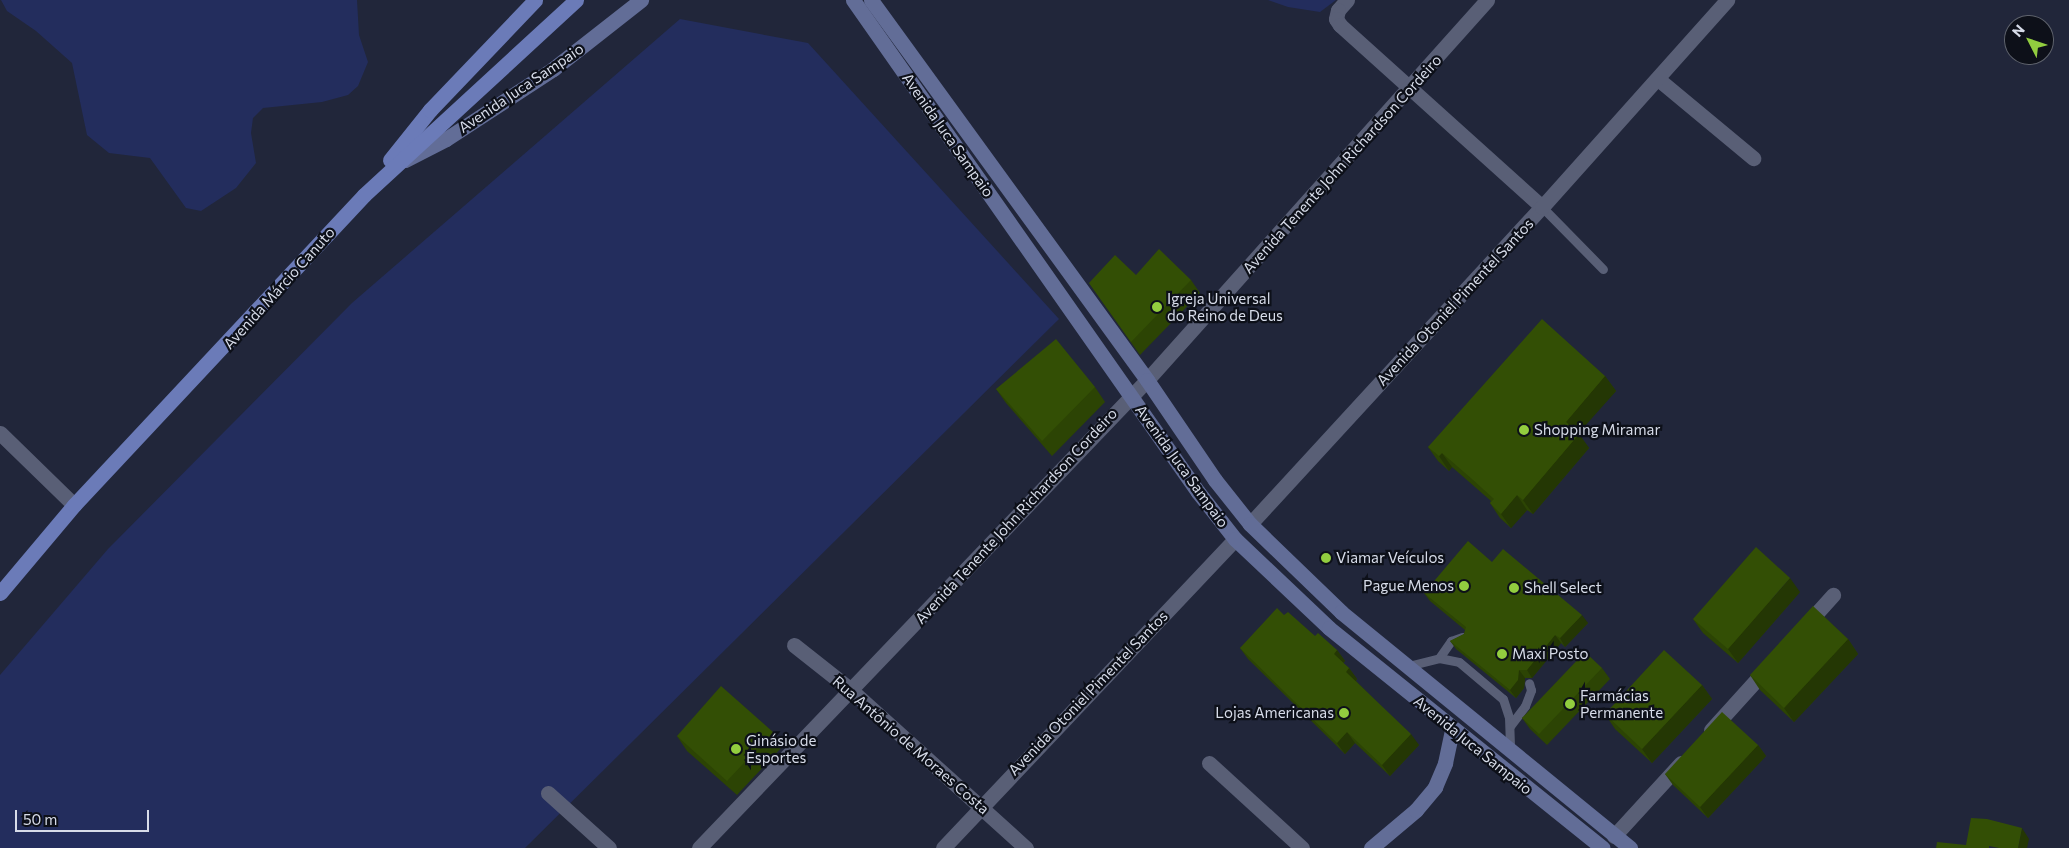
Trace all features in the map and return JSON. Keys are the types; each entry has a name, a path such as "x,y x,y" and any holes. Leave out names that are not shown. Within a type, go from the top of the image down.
{"main road":[{"path":"364,195 430,110 535,0"},
{"name":"Avenida Márcio Canuto","path":"0,593 74,505 364,195 576,0"},
{"name":"Avenida Juca Sampaio","path":"395,165 446,139 553,69 641,0"},
{"name":"Avenida Juca Sampaio","path":"853,0 1198,492 1235,539 1329,628 1602,848"},
{"name":"Avenida Juca Sampaio","path":"870,0 1147,380 1215,480 1250,524 1303,578 1630,848"},
{"path":"1370,848 1416,810 1435,787 1445,763 1452,729"}],"street":[{"path":"1347,0 1338,10 1336,19 1340,25 1542,207"},
{"name":"Avenida Tenente John Richardson Cordeiro","path":"699,848 1147,380 1411,88 1487,0"},
{"name":"Avenida Otoniel Pimentel Santos","path":"1250,524 1542,207 1727,0"},
{"path":"1658,79 1752,158"},
{"path":"0,433 74,505"},
{"name":"Avenida Otoniel Pimentel Santos","path":"943,848 1235,539"},
{"path":"1793,639 1834,595"},
{"name":"Rua Antônio de Moraes Costa","path":"794,645 852,690 1026,848"},
{"path":"1614,836 1780,654"},
{"path":"1209,763 1302,848"},
{"path":"548,792 609,848"}],"lane":[{"path":"1542,207 1603,269"},
{"path":"1439,658 1451,641 1466,637"},
{"path":"1408,666 1439,658 1459,662 1498,695 1508,709 1510,749"},
{"path":"1510,726 1525,706 1531,690 1528,683"}],"shaded area":[{"path":"1,0 357,0 359,35 368,62 358,86 348,95 322,102 263,108 253,118 251,133 256,163 236,188 201,211 186,208 150,158 109,153 87,135 72,63 36,31 7,11"},
{"path":"1268,0 1336,0 1320,12 1288,7"},
{"path":"680,19 808,43 1059,319 525,848 0,848 0,675 108,549 352,303"}],"building":[{"path":"1159,249 1191,280 1131,342 1089,283 1115,255 1136,275"},
{"name":"Shopping Miramar","path":"1542,319 1605,376 1566,422 1579,434 1523,500 1517,495 1501,514 1490,503 1494,499 1442,453 1439,456 1428,447"},
{"path":"1056,339 1095,387 1042,441 996,389"},
{"path":"1468,541 1492,562 1503,549 1582,615 1560,638 1555,635 1527,670 1519,670 1518,680 1510,690 1450,641 1464,634 1466,627 1424,593"},
{"path":"1756,547 1790,578 1728,649 1693,619"},
{"path":"1813,606 1848,639 1784,708 1750,675"},
{"name":"Lojas Americanas","path":"1277,608 1284,615 1288,612 1315,636 1318,633 1337,650 1334,654 1349,668 1346,672 1411,734 1382,765 1347,732 1337,743 1240,648"},
{"path":"1664,650 1702,685 1642,749 1605,714"},
{"path":"1585,652 1602,668 1539,734 1522,718"},
{"name":"Ginásio de Esportes","path":"721,686 773,732 727,781 677,736"},
{"path":"1722,712 1758,745 1700,807 1665,774"},
{"path":"1971,818 1987,819 2022,828 2018,848 1989,846 1989,848 1936,848 1937,842 1966,845"}],"place":[{"name":"Igreja Universal do Reino de Deus","path":"1157,307"},
{"name":"Shopping Miramar","path":"1524,430"},
{"name":"Viamar Veículos","path":"1326,558"},
{"name":"Pague Menos","path":"1464,586"},
{"name":"Shell Select","path":"1514,588"},
{"name":"Maxi Posto","path":"1502,654"},
{"name":"Farmácias Permanente","path":"1570,704"},
{"name":"Lojas Americanas","path":"1344,713"},
{"name":"Ginásio de Esportes","path":"736,749"}]}
